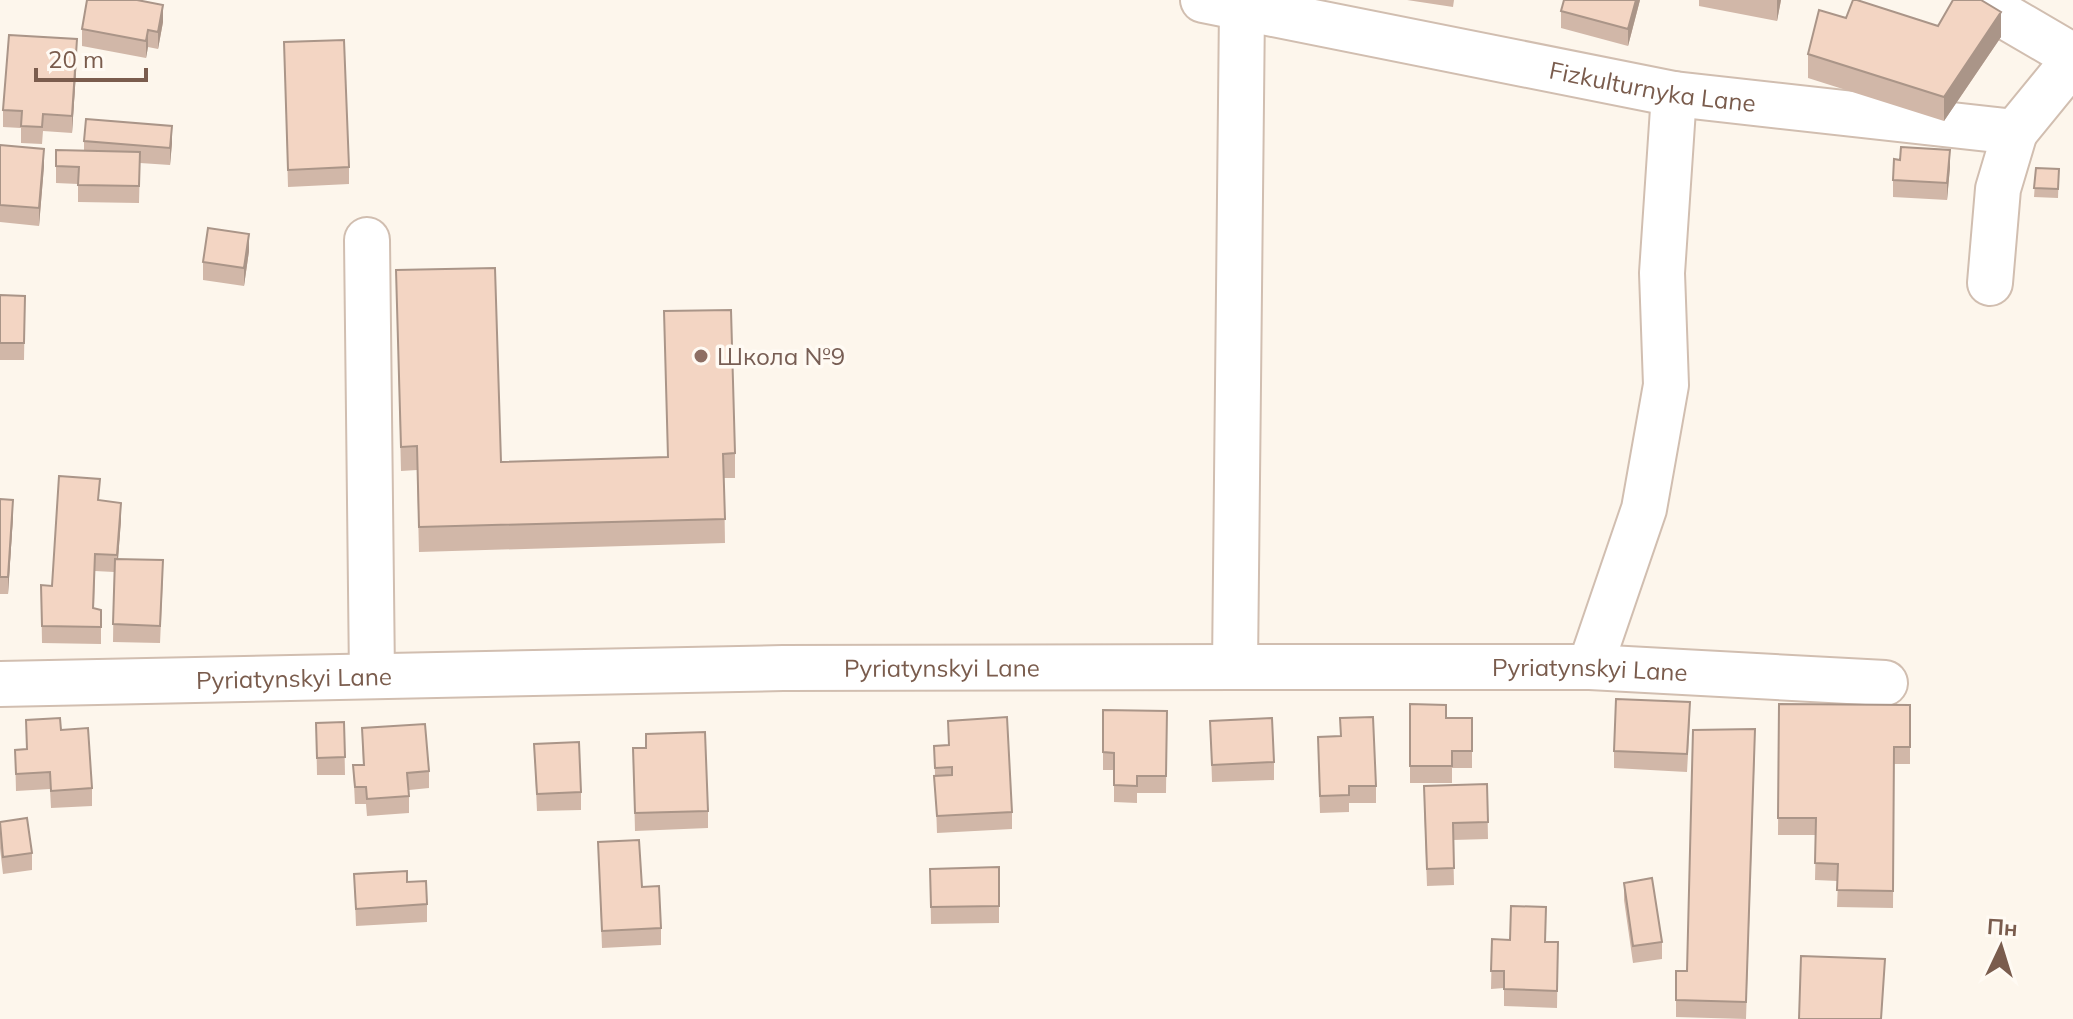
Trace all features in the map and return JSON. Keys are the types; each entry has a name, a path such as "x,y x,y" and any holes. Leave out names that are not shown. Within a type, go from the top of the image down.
{"street":[{"path":"1977,0 2073,58 2015,132 1998,189 1990,283"},
{"path":"1223,4 1235,667"},
{"name":"Fizkulturnyka Lane","path":"1223,4 1674,94 2015,132"},
{"path":"1590,667 1644,509 1666,385 1662,273 1674,94"},
{"path":"367,240 372,676"},
{"name":"Pyriatynskyi Lane","path":"0,684 783,668 1235,667 1590,667 1885,683"}],"building":[{"path":"87,0 137,0 163,5 158,32 148,30 146,41 82,29"},
{"path":"1564,0 1636,0 1628,29 1561,11"},
{"path":"1853,0 1938,26 1953,0 1981,0 2001,12 1944,97 1808,54 1819,10 1846,18"},
{"path":"9,35 77,39 72,116 43,114 42,127 21,126 22,111 3,110"},
{"path":"344,40 349,167 288,170 284,42"},
{"path":"86,119 172,126 170,148 84,141"},
{"path":"0,145 44,149 39,208 0,205"},
{"path":"1901,147 1950,150 1947,183 1893,180 1894,159 1900,160"},
{"path":"56,150 140,152 139,186 78,185 79,167 56,166"},
{"path":"2036,168 2059,169 2058,189 2034,188"},
{"path":"208,228 249,234 244,268 203,262"},
{"path":"495,268 501,462 668,457 664,311 731,310 735,453 723,454 725,519 419,527 417,446 401,447 396,270"},
{"path":"0,295 25,296 24,343 0,343"},
{"path":"59,476 100,479 98,500 121,503 117,555 95,554 93,608 101,610 101,627 42,626 41,585 52,586"},
{"path":"0,499 13,500 8,577 0,577"},
{"path":"115,559 163,560 160,626 113,624"},
{"path":"1616,699 1690,702 1687,754 1614,751"},
{"path":"1410,704 1446,705 1446,718 1472,718 1472,751 1452,751 1452,766 1410,766"},
{"path":"1779,704 1910,705 1910,747 1894,747 1893,891 1837,890 1838,864 1815,863 1816,818 1778,818"},
{"path":"1103,710 1167,711 1166,776 1137,776 1137,786 1114,785 1114,753 1103,752"},
{"path":"1007,717 1012,812 937,816 934,776 952,775 952,767 935,768 934,746 949,745 948,721"},
{"path":"1373,717 1376,786 1349,786 1349,795 1320,796 1318,737 1341,736 1340,718"},
{"path":"60,718 61,730 88,728 92,788 51,791 50,772 16,774 15,750 27,749 26,720"},
{"path":"1272,718 1274,762 1212,765 1210,721"},
{"path":"344,722 345,757 317,758 316,723"},
{"path":"425,724 429,771 407,773 409,796 367,799 366,787 355,787 353,765 364,765 362,728"},
{"path":"1755,729 1746,1002 1676,1000 1676,971 1687,971 1693,730"},
{"path":"705,732 708,811 635,813 633,748 646,748 646,734"},
{"path":"579,742 581,792 537,794 534,744"},
{"path":"1487,784 1488,822 1453,823 1454,868 1427,869 1424,786"},
{"path":"27,818 32,853 3,857 0,822"},
{"path":"639,840 642,887 659,886 661,928 602,931 598,842"},
{"path":"999,867 999,906 931,907 930,869"},
{"path":"407,871 407,882 426,881 427,904 356,909 354,874"},
{"path":"1652,878 1662,942 1633,946 1624,883"},
{"path":"1511,906 1546,907 1545,942 1558,942 1557,991 1504,989 1504,971 1491,971 1492,939 1510,940"},
{"path":"1801,956 1885,959 1881,1019 1799,1019"}],"place":[{"name":"Школа №9","path":"701,356"}]}
